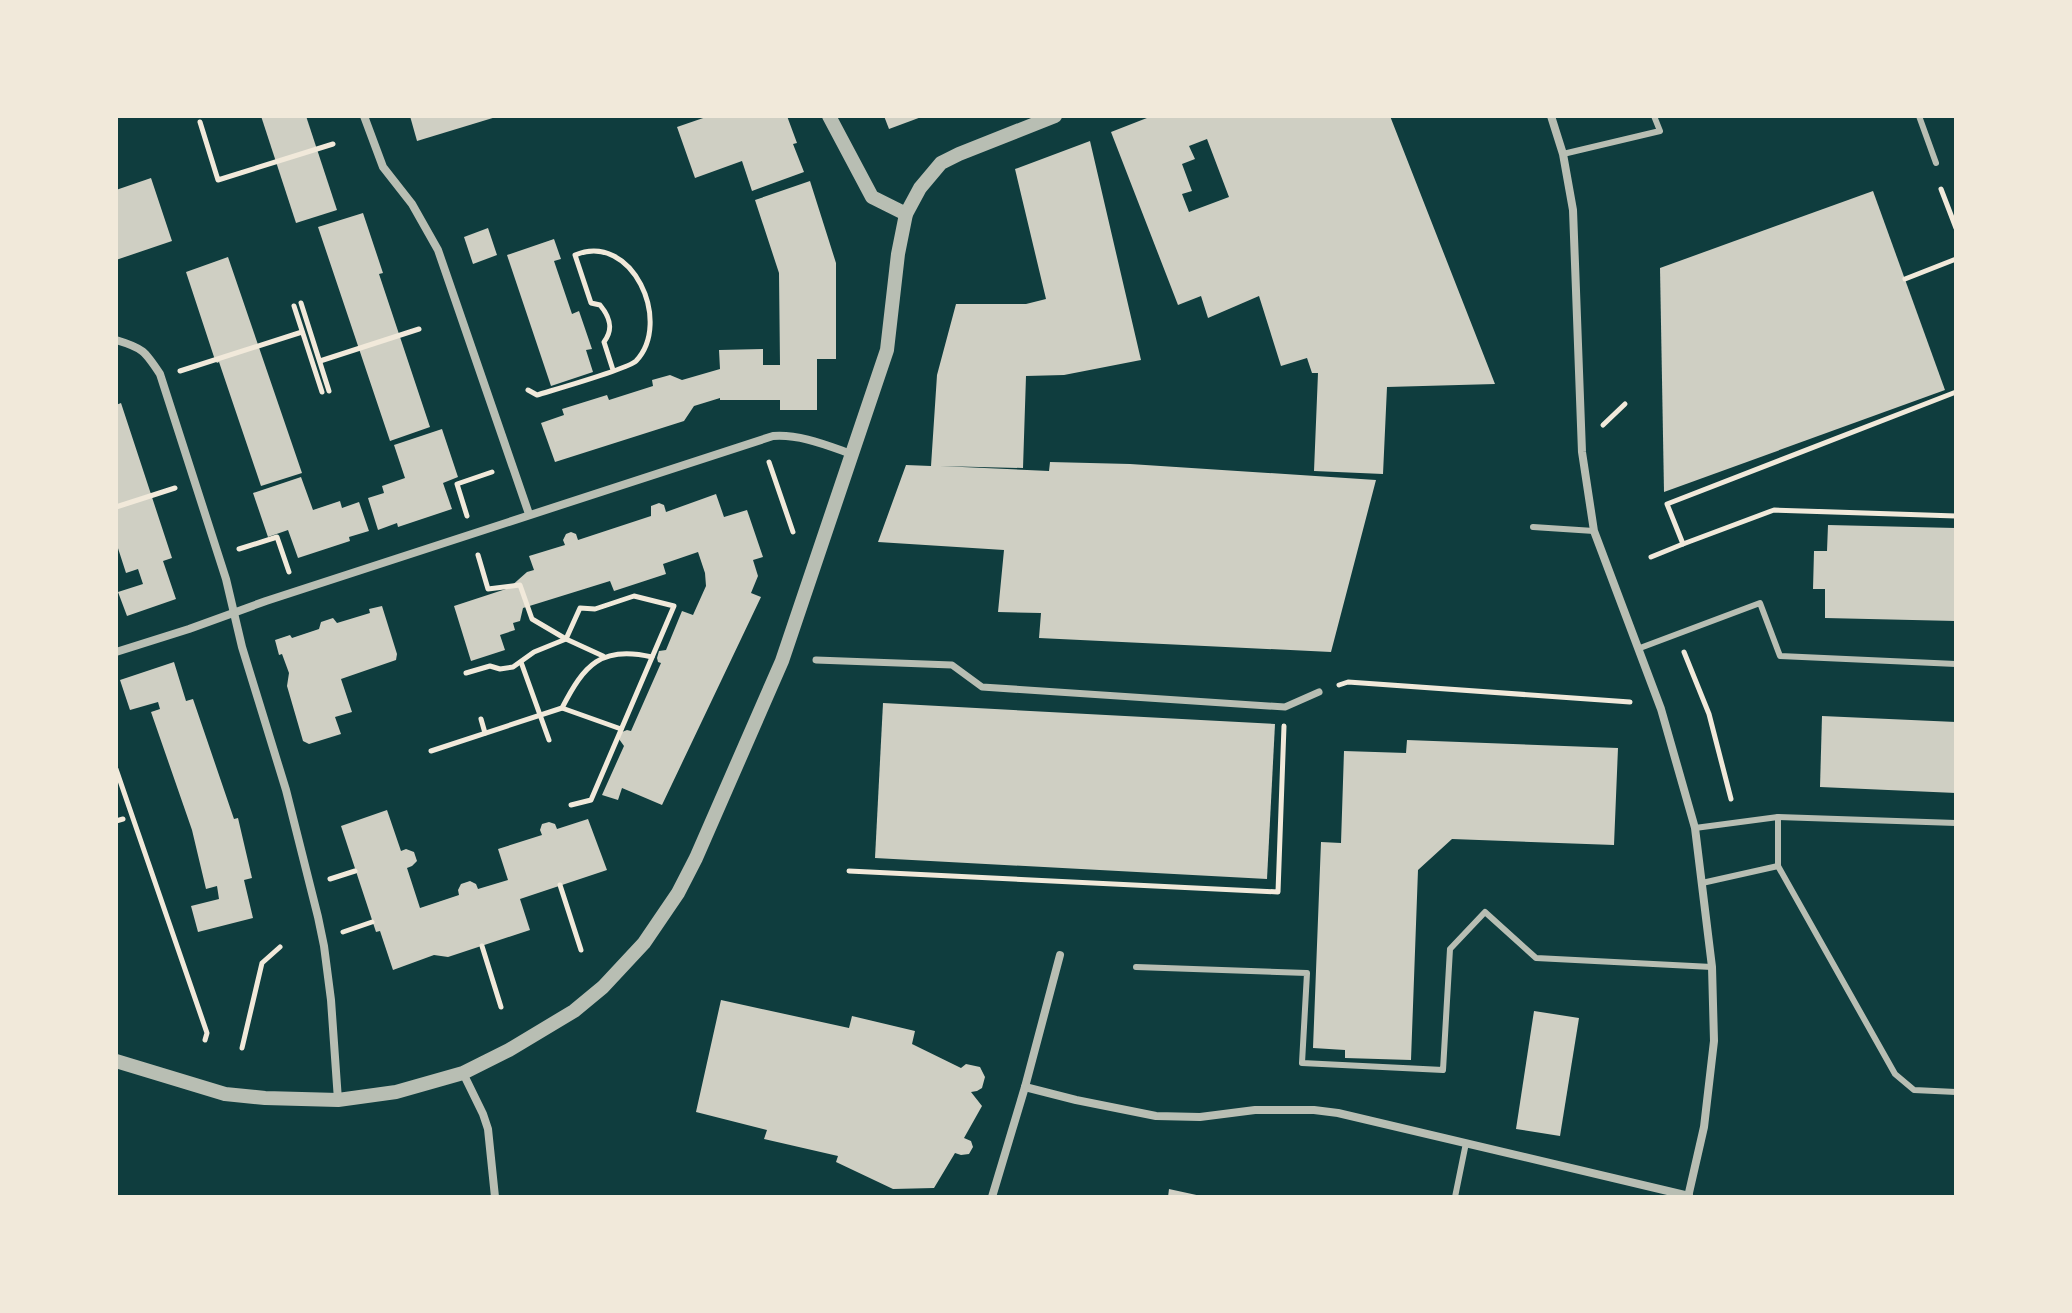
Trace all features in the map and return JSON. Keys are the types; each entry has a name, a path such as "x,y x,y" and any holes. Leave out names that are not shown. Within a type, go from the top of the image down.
{"street":[{"path":"364,116 383,167 412,204 438,250 529,514"},
{"path":"829,116 872,197 906,214"},
{"path":"116,1061 225,1094 338,1100 396,1092 463,1073 534,1036 574,1011 603,987 644,943 678,893 782,661 887,350 906,214 920,188 941,163 1055,116"},
{"path":"1025,1087 1156,1116 1200,1117 1255,1110 1338,1113 1688,1196 1704,1127 1714,1041 1712,967 1702,883 1695,828 1661,709 1594,531 1582,452 1573,210 1563,154 1551,116"},
{"path":"116,340 137,346 160,374 226,579 232,613 286,790 321,932 331,1000 338,1100"},
{"path":"116,652 773,436 787,435 852,454"},
{"path":"816,660 952,665 982,687 1285,707 1319,692"},
{"path":"992,1197 1060,955"},
{"path":"463,1073 488,1129 495,1197"}],"lane":[{"path":"1563,154 1660,131 1654,116"},
{"path":"1919,116 1936,163"},
{"path":"1533,527 1594,531"},
{"path":"1640,648 1760,603 1780,656 1956,664"},
{"path":"1695,828 1778,817 1956,823"},
{"path":"1778,817 1778,866 1895,1074 1914,1090 1956,1092"},
{"path":"1702,883 1778,866"},
{"path":"1136,967 1307,973 1302,1063 1443,1070 1450,949 1485,912 1536,958 1712,967"},
{"path":"1455,1197 1466,1143"}],"path":[{"path":"200,122 218,180 333,144"},
{"path":"1941,189 1956,228"},
{"path":"528,390 537,395 613,370 634,363 645,348 651,328 649,306 641,284 629,266 616,256 598,251 582,252 575,255 591,303 600,305 611,323 609,336 604,342 613,370"},
{"path":"1905,279 1956,259"},
{"path":"294,306 326,391 320,361 301,303"},
{"path":"320,361 419,329"},
{"path":"179,372 302,332"},
{"path":"1683,544 1667,504 1956,392"},
{"path":"769,462 793,532"},
{"path":"468,517 457,484 492,472"},
{"path":"116,507 176,488"},
{"path":"1651,557 1774,510 1956,516"},
{"path":"238,549 277,537 289,572"},
{"path":"478,555 488,589 520,585 532,619 604,657"},
{"path":"466,673 490,666 500,669 513,667 534,652 566,639 580,608 595,609 634,596 674,606 591,800 571,805"},
{"path":"562,708 575,683 592,663 604,657 632,652 652,657"},
{"path":"1684,652 1709,714 1731,799"},
{"path":"521,662 549,740"},
{"path":"1319,692 1348,682 1630,702"},
{"path":"849,871 1278,892 1285,707"},
{"path":"431,751 562,708 622,729"},
{"path":"481,719 485,733"},
{"path":"116,769 207,1033 205,1040"},
{"path":"116,821 123,819"},
{"path":"329,879 355,871"},
{"path":"560,885 581,950"},
{"path":"343,932 372,922"},
{"path":"482,946 501,1007"},
{"path":"242,1048 262,963 280,947"}],"building":[{"path":"261,116 306,116 337,210 296,223"},
{"path":"410,116 496,116 496,117 417,141"},
{"path":"709,116 787,116 804,172 752,191 742,161 695,178 677,127"},
{"path":"884,116 924,116 889,129"},
{"path":"1152,116 1390,116 1495,384 1387,387 1383,474 1314,471 1318,373 1312,373 1307,358 1281,366 1259,296 1208,318 1201,296 1178,305 1111,132","holes":["1207,139 1229,197 1189,212 1182,194 1192,191 1182,164 1195,159 1189,146"]},
{"path":"1090,141 1141,360 1064,375 1026,376 1023,468 940,466 1049,471 1050,462 1130,464 1376,480 1331,652 1039,638 1041,613 998,612 1004,550 878,542 906,465 931,466 937,375 956,304 1026,304 1046,299 1015,169"},
{"path":"151,178 172,241 116,260 116,190"},
{"path":"810,181 836,263 836,359 817,359 817,410 780,410 780,400 720,398 694,406 684,421 555,462 541,423 564,415 562,409 607,395 609,400 653,386 652,380 670,375 682,380 720,369 719,350 763,349 763,365 780,365 779,273 755,200"},
{"path":"1873,191 1945,390 1664,492 1660,268"},
{"path":"363,213 383,273 379,274 430,427 390,441 318,227"},
{"path":"488,228 497,255 473,264 464,237"},
{"path":"554,239 561,259 554,261 572,314 579,311 592,349 586,350 593,372 551,386 507,255"},
{"path":"228,257 302,473 261,486 186,272"},
{"path":"121,403 172,558 163,561 176,599 127,616 118,592 143,584 138,569 126,573 116,542 116,405"},
{"path":"442,429 458,477 443,483 452,509 398,527 397,523 378,530 368,498 384,493 382,486 405,478 394,445"},
{"path":"301,477 313,510 340,501 342,508 359,502 369,531 349,537 350,541 298,558 288,530 268,537 253,493"},
{"path":"716,494 724,517 747,510 763,557 753,560 758,576 751,593 761,597 662,805 622,788 618,800 602,795 624,746 619,739 622,732 631,731 661,663 657,658 659,651 666,650 682,611 693,615 706,586 698,552 663,564 666,574 614,591 610,581 523,608 520,621 513,623 515,630 500,635 505,650 471,661 454,606 509,588 527,572 534,570 529,556 565,545 563,540 566,534 576,534 578,540 651,516 651,506 659,503 664,505 666,512"},
{"path":"1828,525 1956,528 1956,621 1825,618 1825,589 1813,589 1814,551 1827,551"},
{"path":"382,606 397,654 396,660 341,679 352,712 335,717 341,734 309,744 303,741 287,686 289,673 275,640 319,629 321,622 333,618 337,623"},
{"path":"174,662 186,701 193,699 234,819 238,818 252,878 244,880 253,918 198,932 191,906 219,899 217,886 206,889 192,830 151,712 160,709 158,702 130,710 120,680"},
{"path":"883,703 1275,724 1267,879 875,858"},
{"path":"1822,716 1956,722 1956,793 1820,787"},
{"path":"1407,740 1618,748 1614,845 1452,839 1418,870 1411,1060 1345,1058 1345,1050 1313,1048 1321,842 1341,843 1344,751 1406,753"},
{"path":"387,810 401,851 414,852 417,861 407,868 420,908 459,895 461,884 470,881 478,889 508,880 498,849 542,835 542,824 549,822 555,824 557,829 588,819 607,870 520,899 530,930 448,957 434,955 393,970 380,931 376,932 341,826"},
{"path":"721,1000 849,1028 852,1016 915,1031 912,1044 961,1068 966,1064 980,1067 985,1077 982,1088 971,1092 982,1106 964,1138 971,1141 973,1147 969,1154 955,1153 934,1188 893,1189 836,1162 838,1156 764,1139 767,1130 696,1112"},
{"path":"1534,1011 1579,1018 1560,1136 1516,1129"},
{"path":"1169,1189 1201,1196 1168,1197"}]}
